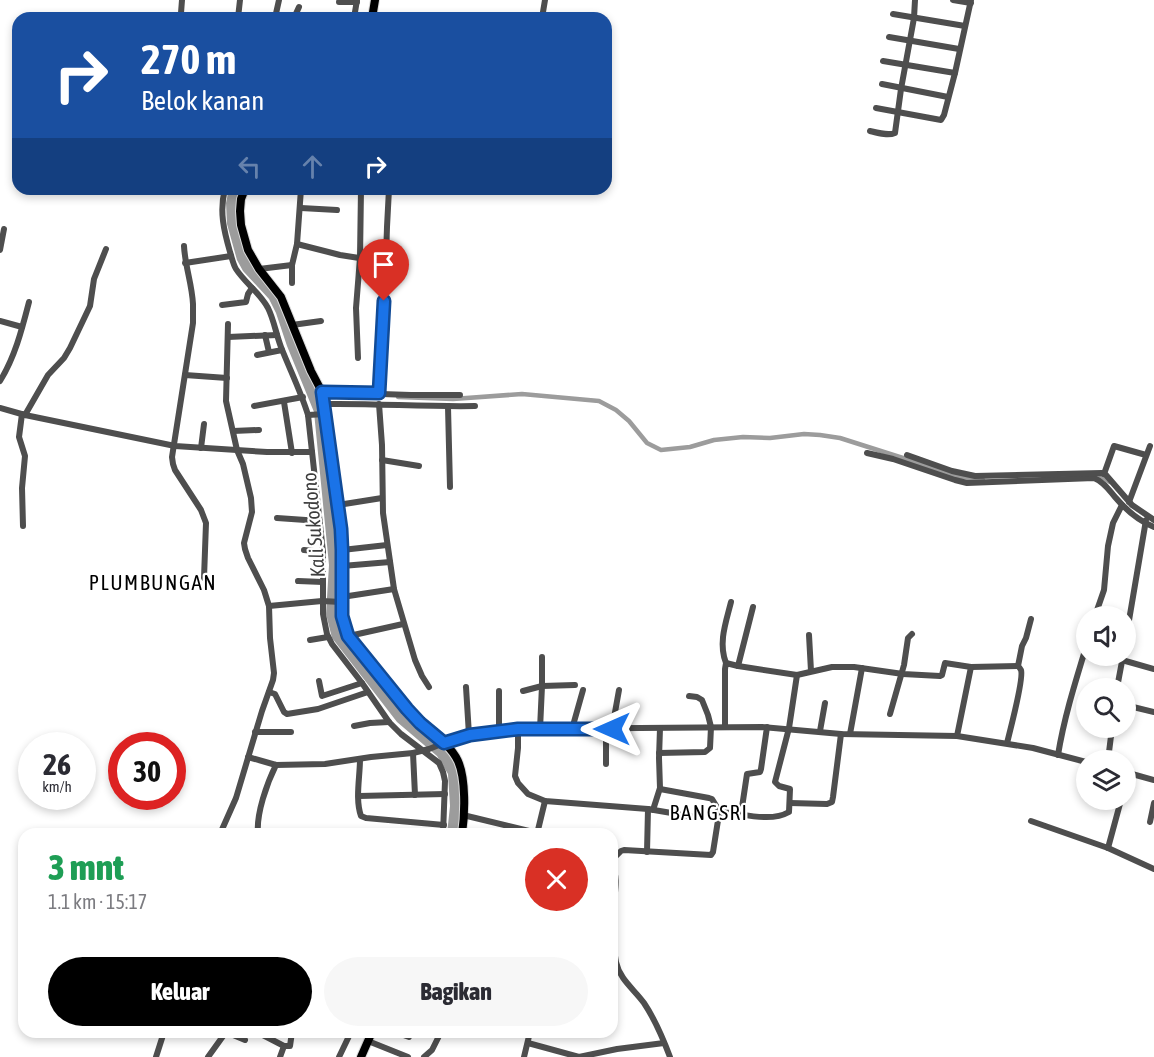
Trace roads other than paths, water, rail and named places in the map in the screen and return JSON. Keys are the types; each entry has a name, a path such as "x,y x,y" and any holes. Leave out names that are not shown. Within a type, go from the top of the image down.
{"main road":[{"path":"243,195 240,211 241,225 248,250 259,269 281,297 323,398 323,414 338,505 342,550 342,616 348,636 407,709 457,758 464,787 462,828"},
{"path":"361,1057 369,1038"}],"street":[{"path":"870,131 894,134 915,0"},
{"path":"876,108 941,120 955,73 971,1 953,0"},
{"path":"339,2 357,1"},
{"path":"297,12 299,7"},
{"path":"893,14 965,26"},
{"path":"889,37 959,49"},
{"path":"883,61 955,73"},
{"path":"882,84 948,97"},
{"path":"224,195 222,216 236,269 267,306 282,350 310,415 312,453 324,552 324,624 328,637 389,722 401,734 426,750 441,768 444,775 445,794 444,828"},
{"path":"292,283 292,265 301,208 300,195"},
{"path":"358,358 356,308 360,258 361,195"},
{"path":"379,393 389,195"},
{"path":"301,208 338,210"},
{"path":"0,250 4,229"},
{"path":"297,244 340,255 385,262"},
{"path":"184,246 193,304 191,342 172,457 175,470 201,510 206,523 204,578"},
{"path":"23,526 22,488 25,456 19,437 23,414 48,375 70,348 90,306 94,279 106,249"},
{"path":"185,263 231,256"},
{"path":"259,269 292,265"},
{"path":"222,305 246,302 252,288"},
{"path":"0,381 8,368 29,302"},
{"path":"0,321 22,327"},
{"path":"292,325 321,321"},
{"path":"223,828 236,798 274,673 269,606 264,590 248,558 244,543 252,512 243,464 237,450 226,401 228,324"},
{"path":"265,335 269,352"},
{"path":"228,337 277,335"},
{"path":"257,355 282,350"},
{"path":"0,365 8,368"},
{"path":"185,375 227,378"},
{"path":"323,398 379,393 460,395"},
{"path":"254,406 303,397"},
{"path":"323,398 379,404 475,406"},
{"path":"284,402 292,453"},
{"path":"379,404 382,498 394,589 414,660 429,687"},
{"path":"448,407 450,487"},
{"path":"0,408 174,446 312,453"},
{"path":"310,415 323,414"},
{"path":"201,448 204,424"},
{"path":"233,431 259,430"},
{"path":"1104,474 1114,446 1146,456"},
{"path":"1129,501 1150,446"},
{"path":"867,453 967,483 1094,478 1104,483 1122,505 1154,520"},
{"path":"907,455 952,471 975,476 1097,472 1104,474 1154,527"},
{"path":"382,460 419,466"},
{"path":"338,505 382,498"},
{"path":"1098,606 1104,590 1108,546 1113,523 1122,505"},
{"path":"277,518 320,521"},
{"path":"1131,606 1146,518"},
{"path":"342,550 387,545"},
{"path":"304,550 324,552"},
{"path":"342,566 390,562"},
{"path":"298,581 323,582"},
{"path":"269,606 341,600 394,589"},
{"path":"725,727 726,663 722,648 731,602"},
{"path":"738,666 753,607"},
{"path":"1018,666 1031,620"},
{"path":"348,636 403,624"},
{"path":"890,714 902,674 908,638 912,634"},
{"path":"809,635 811,671"},
{"path":"310,640 328,637"},
{"path":"540,729 542,657"},
{"path":"726,663 797,675 832,668 854,667 902,674 940,676 945,663 971,667 1018,666"},
{"path":"1136,663 1154,669"},
{"path":"1007,743 1022,672 1018,666"},
{"path":"1058,755 1080,666"},
{"path":"957,736 971,667"},
{"path":"850,733 862,668"},
{"path":"720,812 763,818 785,815 789,812 790,789 775,783 789,728 797,675"},
{"path":"319,681 322,696 362,683"},
{"path":"523,691 542,686 575,685"},
{"path":"466,687 470,735"},
{"path":"572,729 583,690"},
{"path":"606,764 609,729 619,690"},
{"path":"499,731 500,691"},
{"path":"269,692 275,694 284,712 290,714 318,710 368,692"},
{"path":"659,753 705,752 710,748 711,727 702,700 688,696"},
{"path":"820,731 825,704"},
{"path":"1136,708 1154,712"},
{"path":"354,726 389,722"},
{"path":"248,757 276,765 325,764 413,753 470,735 518,729 767,727 840,734 957,736 1007,743 1076,760"},
{"path":"741,814 747,774 758,773 761,769 767,727"},
{"path":"647,852 650,810 660,789 660,728"},
{"path":"518,729 515,776 528,795 545,801 650,810 695,817"},
{"path":"255,732 291,732"},
{"path":"790,803 827,804 831,802 840,734"},
{"path":"413,753 415,795"},
{"path":"360,759 359,796 360,814 363,817 444,825"},
{"path":"258,828 259,814 276,765"},
{"path":"1136,775 1154,780"},
{"path":"660,789 710,798 720,812"},
{"path":"359,796 445,794"},
{"path":"537,828 545,801"},
{"path":"1150,822 1154,803"},
{"path":"1108,848 1118,810"},
{"path":"618,854 624,850 711,855 720,812"},
{"path":"463,815 515,828"},
{"path":"1031,821 1108,848 1154,868"},
{"path":"618,965 620,973 644,1004 670,1057"},
{"path":"156,1057 162,1038"},
{"path":"208,1057 222,1038"},
{"path":"240,1038 245,1040"},
{"path":"269,1038 284,1046 290,1046 291,1038"},
{"path":"339,1057 348,1038"},
{"path":"424,1057 432,1050 438,1038"},
{"path":"524,1057 529,1038"},
{"path":"368,1041 408,1057"},
{"path":"528,1043 579,1057 606,1050 664,1043"},
{"path":"280,1057 284,1046"}],"waterway":[{"path":"398,397 453,399 522,394 599,401 616,410 629,421 647,443 661,450 743,437 820,435 840,438 950,475 983,480"},
{"path":"320,396 339,395"},
{"path":"1093,475 1110,482"}],"district":[{"name":"PLUMBUNGAN","path":"153,582"},
{"name":"BANGSRI","path":"709,812"}],"water label":[{"name":"Kali Sukodono","path":"313,525"}]}
